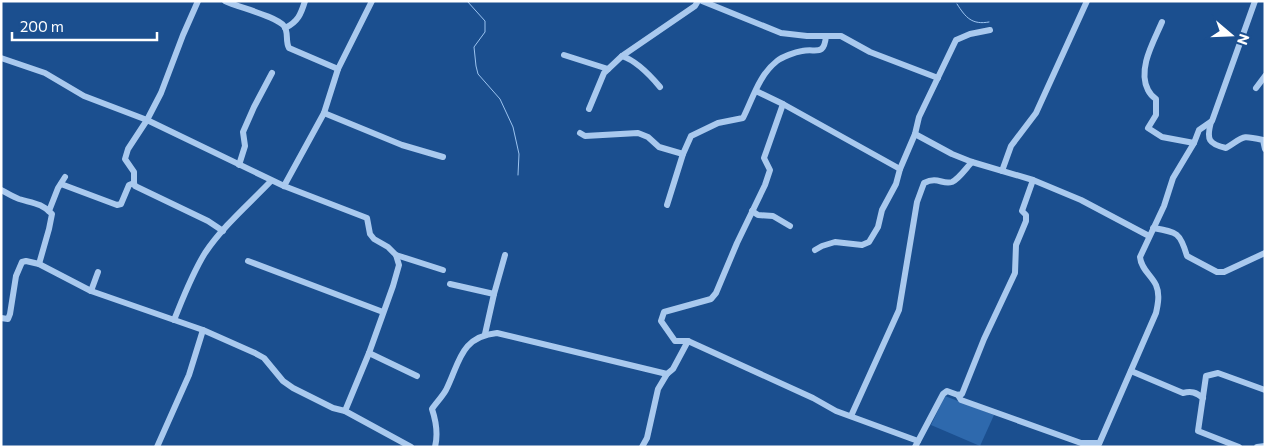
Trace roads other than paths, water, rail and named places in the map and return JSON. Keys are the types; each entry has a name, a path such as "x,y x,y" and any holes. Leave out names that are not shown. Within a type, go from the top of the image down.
{"street":[{"path":"134,183 134,172 124,159 161,93 182,35 198,1"},
{"path":"224,1 283,24 287,30 286,44 289,48 338,69"},
{"path":"285,28 295,23 305,1"},
{"path":"284,186 324,113 338,69 372,1"},
{"path":"589,109 608,69 622,56 695,6 698,1"},
{"path":"702,1 780,33 841,36 870,52 938,78"},
{"path":"1002,171 1011,146 1036,113 1087,1"},
{"path":"1255,1 1209,129 1210,141 1213,145 1226,148 1245,136 1263,140 1265,149"},
{"path":"1162,22 1146,61 1145,79 1148,91 1156,100 1156,115 1148,128 1162,137 1194,143"},
{"path":"815,250 835,242 862,245 869,242 878,227 882,210 896,184 900,169 915,134 919,117 956,40 970,34 990,30"},
{"path":"667,205 683,154 691,136 718,123 743,118 756,91 758,82 777,61 802,51 818,52 825,43 826,36"},
{"path":"564,55 608,69"},
{"path":"622,56 628,58 651,76 660,87"},
{"path":"1,58 45,73 84,96 146,120 271,181 367,218 370,234 374,240 388,247 396,255 443,270"},
{"path":"239,165 245,146 244,132 254,107 272,72"},
{"path":"1256,88 1265,76"},
{"path":"756,91 900,169"},
{"path":"783,104 764,158 770,170 765,185 716,293 711,299 664,312 662,320 675,341 688,341 836,411 916,444 946,391 958,395 961,400 1052,434 1080,443 1096,445 1156,313 1158,300 1156,285 1140,263 1140,257 1164,206 1173,178 1194,143 1198,130 1212,121"},
{"path":"324,113 402,145 443,157"},
{"path":"580,133 586,136 638,133 648,137 659,147 683,154"},
{"path":"915,134 952,154 972,162 1033,180 1081,200 1149,236"},
{"path":"851,416 899,310 917,202 924,183 932,179 954,181 972,162"},
{"path":"49,210 65,177"},
{"path":"958,395 962,394 984,339 1015,272 1016,245 1026,221 1026,215 1022,211 1033,180"},
{"path":"174,320 187,287 206,253 223,231 271,181"},
{"path":"61,184 117,205 121,204 129,185 134,183"},
{"path":"134,183 146,192 165,199 208,221 223,231"},
{"path":"1,190 18,199 37,203 52,214 50,229 39,264"},
{"path":"752,211 758,215 773,216 790,226"},
{"path":"1153,228 1171,231 1182,239 1186,256 1217,272 1224,272 1265,253"},
{"path":"345,412 393,286 399,265 396,255"},
{"path":"485,334 505,255"},
{"path":"248,261 383,312"},
{"path":"1,318 8,319 10,314 16,276 22,262 39,264 92,291 203,330 264,358 283,381 293,388 345,412 411,447"},
{"path":"92,291 98,272"},
{"path":"450,284 494,294"},
{"path":"157,447 189,374 203,330"},
{"path":"435,447 437,439 435,416 432,409 445,392 464,349 485,334 497,333 667,374"},
{"path":"642,447 647,438 658,389 667,374 673,370 688,341"},
{"path":"369,353 417,376"},
{"path":"1131,371 1183,393 1190,391 1198,393 1203,398"},
{"path":"1235,446 1198,431 1206,376 1218,373 1265,390"},
{"path":"1257,447 1265,446"}],"waterway":[{"path":"467,1 485,21 485,32 474,47 476,66 478,74 500,99 513,127 519,154 518,175"},
{"path":"957,4 970,19 983,23 989,22"}]}
